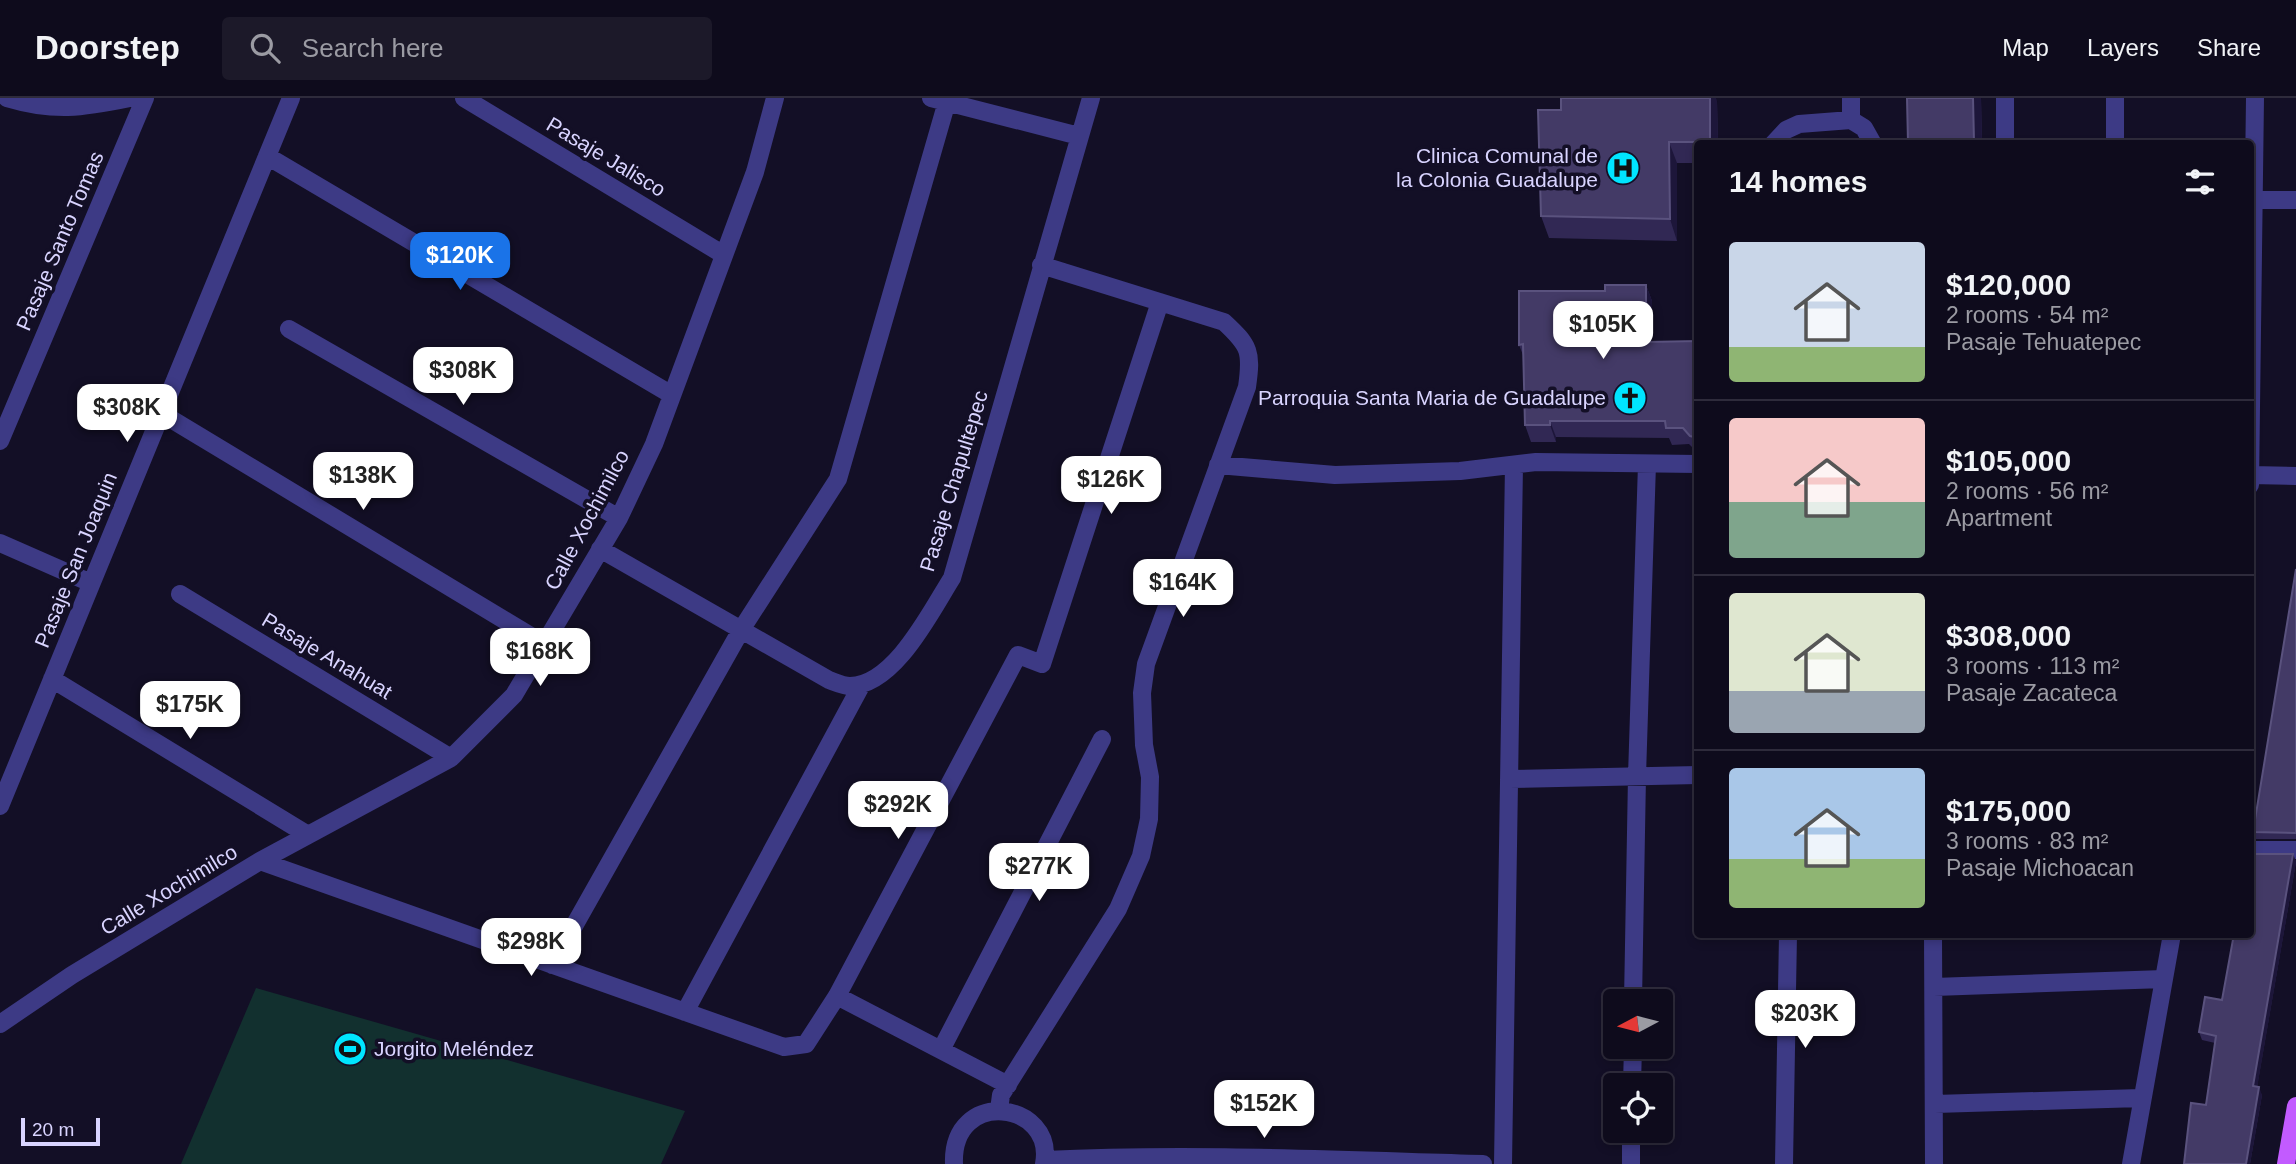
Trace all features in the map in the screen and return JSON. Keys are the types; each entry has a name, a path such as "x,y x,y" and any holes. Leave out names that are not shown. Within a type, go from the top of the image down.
{"main road":[{"path":"2286,1164 2296,1106"}],"street":[{"path":"7,98 57,109 90,107 130,98"},
{"name":"Pasaje Santo Tomas","path":"0,441 145,98"},
{"name":"Pasaje San Joaquin","path":"0,806 291,98"},
{"name":"Pasaje Jalisco","path":"464,98 724,255"},
{"name":"Calle Xochimilco","path":"0,1024 72,975 260,862 451,758 514,695 619,518 654,444 755,172 775,98"},
{"name":"Pasaje Chapultepec","path":"862,684 886,671 915,637 952,578 1091,98"},
{"path":"1851,98 1851,120"},
{"path":"2005,98 2005,140"},
{"path":"2115,98 2115,140"},
{"path":"2254,140 2255,98"},
{"path":"552,965 741,630 838,479 942,99 1079,136"},
{"path":"1777,140 1786,130 1799,124 1851,120 1864,128 1872,140"},
{"path":"267,156 672,395"},
{"path":"2254,200 2296,200"},
{"path":"999,1110 1001,1095 1118,909 1141,856 1150,819 1150,777 1144,745 1142,693 1146,664 1247,387 1250,362 1244,340 1224,322 1041,265"},
{"path":"260,862 783,1047 806,1044 837,996 1018,655 1042,664 1160,302"},
{"path":"289,330 619,518"},
{"path":"161,413 544,644"},
{"path":"1218,465 1335,475 1460,471 1536,462 1694,464"},
{"path":"1503,1164 1514,464"},
{"path":"1633,989 1647,464"},
{"path":"2254,479 2296,477"},
{"path":"0,543 91,583"},
{"path":"600,550 829,680 848,686 862,684"},
{"name":"Pasaje Anahuat","path":"180,594 451,758"},
{"path":"52,679 308,835"},
{"path":"685,1012 862,684"},
{"path":"941,1050 1102,739"},
{"path":"1509,779 1694,775"},
{"path":"2254,850 2296,850"},
{"path":"1784,1164 1788,938"},
{"path":"1933,938 1934,1164"},
{"path":"2131,1164 2171,938"},
{"path":"1934,987 2164,979"},
{"path":"837,996 1008,1085"},
{"path":"1935,1104 2141,1098"},
{"path":"954,1164 954,1149 959,1134 969,1121 982,1113 999,1110 1015,1113 1035,1128 1042,1142 1044,1162 1483,1164"},
{"path":"1631,1164 1632,1143"}],"green space":[{"name":"Jorgito Meléndez","path":"256,988 685,1111 661,1164 181,1164"}],"building":[{"name":"Clinica Comunal de la Colonia Guadalupe","path":"1561,98 1710,98 1710,140 1669,142 1670,219 1541,216 1538,110 1561,110"},
{"path":"1907,98 1973,98 1974,140 1908,140"},
{"path":"1605,285 1646,285 1646,342 1694,341 1694,437 1683,428 1666,428 1665,421 1550,421 1550,425 1525,425 1523,344 1519,345 1519,291 1605,291"},
{"path":"2296,569 2296,833 2254,832"},
{"path":"2254,854 2293,854 2253,1086 2259,1087 2246,1164 2184,1164 2191,1103 2206,1105 2216,1036 2199,1032 2205,997 2222,1000 2233,938 2254,938"}],"place":[{"name":"Clinica Comunal de la Colonia Guadalupe","path":"1623,168"},
{"name":"Parroquia Santa Maria de Guadalupe","path":"1630,398"},
{"name":"Jorgito Meléndez","path":"350,1049"}]}
